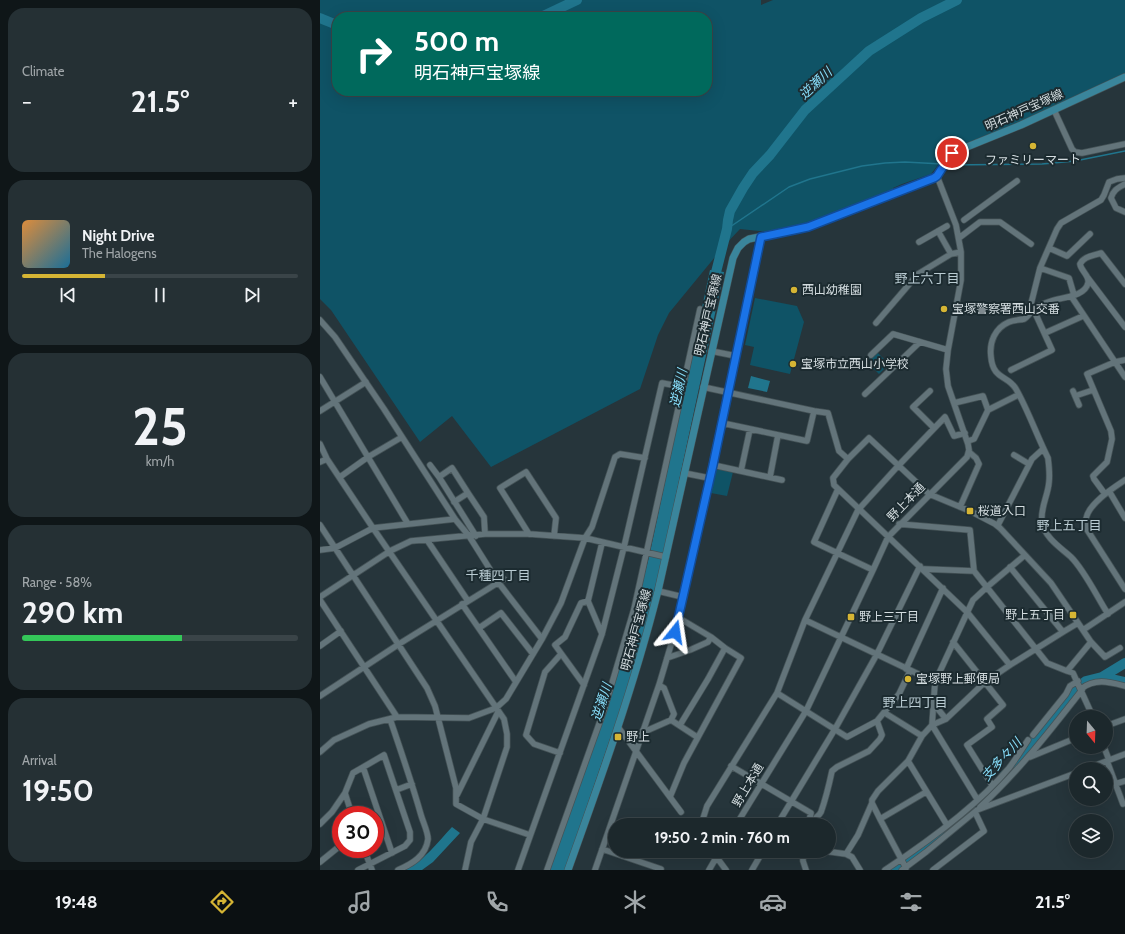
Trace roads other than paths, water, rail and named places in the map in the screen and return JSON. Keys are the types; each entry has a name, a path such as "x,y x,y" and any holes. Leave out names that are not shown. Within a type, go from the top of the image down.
{"main road":[{"name":"明石神戸宝塚線","path":"568,870 618,727 643,649 666,557 732,258 738,248 744,242 753,238 812,225 937,176 952,153 1054,110 1125,77"}],"street":[{"path":"1054,110 1072,149 1076,152 1125,144"},
{"path":"937,176 953,214 961,252 961,280 948,350 948,386 968,441 969,452 976,458 979,464 960,507"},
{"path":"1011,370 1052,350 1032,304 1040,268 1061,223 1101,200 1109,182 1125,178"},
{"path":"964,220 1017,180"},
{"path":"1125,184 1116,188 1112,193 1111,198 1116,208 1125,212"},
{"path":"973,213 980,222"},
{"path":"959,238 980,222 1000,222 1031,244"},
{"path":"919,242 947,226"},
{"path":"938,231 951,254"},
{"path":"1049,248 1067,256 1090,234"},
{"path":"595,870 659,685 679,618 761,237"},
{"path":"876,323 918,274 951,254 961,252"},
{"path":"1125,284 1101,253 1082,260 1080,264 1081,267 1125,327"},
{"path":"1040,268 1069,278 1073,296 1084,316 1125,377"},
{"path":"1088,277 1088,284 1085,289 1073,296 1059,298 1043,303 1025,318 1010,321 1002,325 996,332 991,348 991,358 996,372 1000,377 1016,388 1048,458 1050,468 1049,484 1042,511 1042,523 1053,541 1080,569 1108,614"},
{"path":"547,870 604,710 634,609 700,309"},
{"path":"1045,333 1084,316"},
{"path":"320,320 366,382 455,519 501,580 542,639"},
{"path":"871,355 893,334 948,350"},
{"path":"865,394 920,342"},
{"path":"711,351 736,356"},
{"path":"1125,360 1115,362 1087,374 1111,431 1112,439 1107,462 1093,476 1094,479 1107,492 1125,518"},
{"path":"320,377 408,524"},
{"path":"320,411 366,382"},
{"path":"518,870 602,634 662,383 683,387"},
{"path":"703,387 828,413 839,451 848,459"},
{"path":"1079,406 1074,394 1093,390"},
{"path":"930,391 913,407 934,428"},
{"path":"968,441 974,439 988,410 1018,395"},
{"path":"954,403 983,396 988,410"},
{"path":"722,423 807,441 814,411"},
{"path":"703,818 707,806 776,693 805,620 858,510 945,417 954,436 965,433"},
{"path":"741,471 750,430"},
{"path":"340,477 368,457 402,436"},
{"path":"770,477 778,436"},
{"path":"1010,665 967,612 922,567 858,510 834,485 833,478 848,459 869,438 929,494 998,525 1051,583 1091,642 1105,657 1120,648"},
{"path":"320,444 327,459 373,528 504,719 507,734 507,747 483,818 472,842 465,870"},
{"path":"998,525 1029,464 1032,459 1043,449"},
{"name":"野上本通","path":"740,818 806,711 888,537 966,457 969,452"},
{"path":"456,796 497,710 506,699 542,639 561,603 585,538 592,528 615,457 620,454 645,458"},
{"path":"1014,455 1029,464"},
{"path":"320,462 327,459"},
{"path":"430,465 476,536"},
{"path":"713,465 782,480"},
{"path":"439,477 452,468 484,517 485,534"},
{"path":"529,534 500,488 526,472 556,518 554,536"},
{"path":"684,473 709,478"},
{"path":"1125,480 1107,492 1094,504 1086,518 1086,528 1125,590"},
{"path":"838,489 814,542 873,570"},
{"path":"454,502 468,493"},
{"path":"320,550 335,548 373,528 455,519"},
{"path":"899,524 970,530 974,571 1047,663 1073,673 1082,689 1090,710"},
{"path":"320,525 323,533 354,575 427,688 435,706 456,788 456,804 483,818 530,835"},
{"path":"320,597 390,551 411,542 427,540 485,534 529,534 585,538 666,557"},
{"path":"427,540 468,601"},
{"path":"602,543 588,601 602,634"},
{"path":"977,799 932,725 935,682 973,600 986,587 1025,555"},
{"path":"922,567 974,571"},
{"path":"782,818 835,729 877,654 922,567"},
{"path":"1010,567 1063,632"},
{"path":"320,696 501,580"},
{"path":"776,693 847,737 878,721 899,694 943,588"},
{"path":"658,591 683,597"},
{"path":"320,600 397,717"},
{"path":"584,685 555,645 565,637 581,603 588,601"},
{"path":"1083,630 1125,602"},
{"path":"462,604 516,682"},
{"path":"479,628 501,613 533,654"},
{"path":"670,797 697,737 741,658 711,637 679,618"},
{"path":"805,620 935,682"},
{"path":"846,854 858,835 872,800 878,791 908,761 922,736 932,725 946,719 985,682 1078,623"},
{"path":"320,646 341,631"},
{"path":"667,658 708,642 711,637"},
{"path":"953,642 1003,705 987,719 992,726 967,745 992,785"},
{"path":"1067,671 1091,642"},
{"path":"680,725 725,648"},
{"path":"560,753 534,744 526,735 545,672 561,654"},
{"path":"1032,735 1066,694 1070,686 1078,682"},
{"path":"885,870 903,865 976,811 999,790 1028,758 1082,689 1094,682 1112,682 1125,686"},
{"path":"659,685 664,688 674,712 672,720"},
{"path":"933,703 946,719"},
{"path":"320,752 334,740 369,724 397,717 469,718 497,710"},
{"path":"885,712 922,736"},
{"path":"390,719 428,837 421,855 412,864 398,870"},
{"path":"1113,723 1125,719"},
{"path":"672,720 697,737"},
{"path":"643,730 646,731 672,720"},
{"path":"814,818 820,814 832,771 873,748 882,735 878,721"},
{"path":"618,727 681,812"},
{"path":"903,865 946,825 977,799 1009,768 1028,740"},
{"path":"1028,758 1069,741"},
{"path":"1106,754 1123,804"},
{"path":"1108,761 1125,754"},
{"path":"320,824 332,812 345,793 353,773 384,755 410,832 410,840 405,846 358,870"},
{"path":"908,761 946,825"},
{"path":"732,766 811,813 810,818"},
{"path":"363,767 392,853"},
{"path":"976,811 1069,776"},
{"path":"1115,784 1125,781"},
{"path":"396,790 412,784"},
{"path":"880,819 926,792"},
{"path":"345,793 349,806"},
{"path":"872,803 903,865"},
{"path":"933,870 984,831 976,811"},
{"path":"602,849 661,869"},
{"path":"320,862 332,853"},
{"path":"836,853 846,854 852,857 860,870"},
{"path":"367,858 372,870"},
{"path":"709,870 715,858"},
{"path":"717,858 726,870"},
{"path":"752,870 759,858"},
{"path":"804,858 806,870"}],"waterway":[{"path":"552,12 577,0"},
{"name":"逆瀬川","path":"713,284 730,211 753,173 770,155 805,110 869,51 921,18 957,0"},
{"path":"320,18 332,23"},
{"path":"948,165 1042,164 1075,161 1125,151"},
{"path":"727,229 789,187 810,179 862,166 885,163 905,162 942,164"},
{"path":"1102,677 1125,663"},
{"name":"支多々川","path":"1004,776 1017,763 1073,691 1086,681 1102,677 1125,682"},
{"name":"支多々川","path":"893,870 953,824"}],"place":[{"name":"ファミリーマート","path":"1033,146"},
{"name":"西山幼稚園","path":"794,290"},
{"name":"宝塚警察署西山交番","path":"944,309"},
{"name":"宝塚市立西山小学校","path":"793,364"},
{"name":"桜道入口","path":"970,511"},
{"name":"野上五丁目","path":"1073,615"},
{"name":"野上三丁目","path":"851,617"},
{"name":"宝塚野上郵便局","path":"908,679"},
{"name":"野上","path":"618,737"}],"district":[{"name":"野上六丁目","path":"927,278"},
{"name":"野上五丁目","path":"1069,525"},
{"name":"千種四丁目","path":"498,575"},
{"name":"野上四丁目","path":"915,702"}]}
